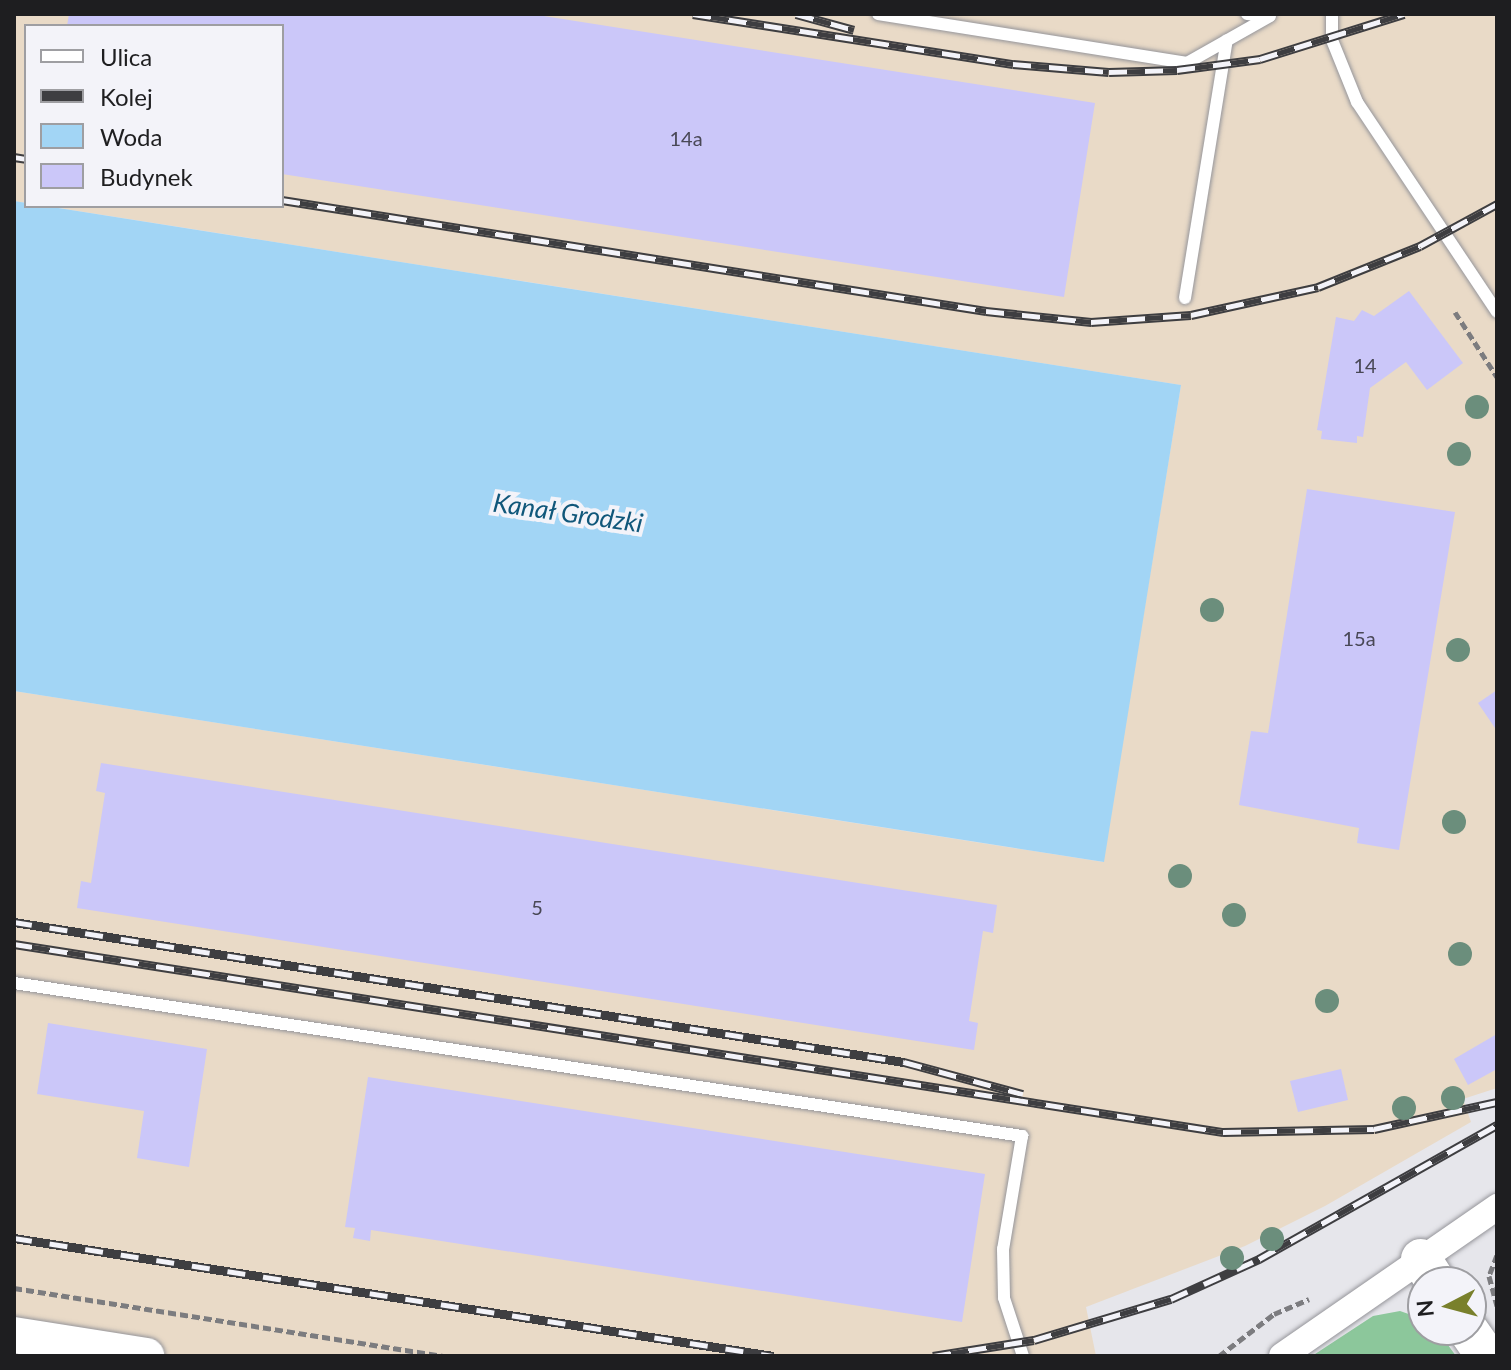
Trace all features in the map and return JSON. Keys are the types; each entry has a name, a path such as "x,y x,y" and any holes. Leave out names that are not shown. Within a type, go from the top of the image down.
{"main road":[{"path":"14,1335 146,1356"}],"street":[{"path":"1434,1266 1497,1207"},
{"path":"1282,1356 1407,1284"}],"lane":[{"path":"878,14 1187,63 1272,15"},
{"path":"1247,14 1272,15"},
{"path":"1332,14 1332,40 1357,102 1497,312"},
{"path":"1185,298 1227,40"},
{"path":"14,983 1022,1136 1003,1249 1004,1298 1023,1356"}],"path":[{"path":"1455,312 1497,377"},
{"path":"1497,1255 1489,1276 1497,1306"},
{"path":"14,1288 445,1356"}],"shaded area":[{"path":"14,14 1497,14 1497,1088 1463,1099 1471,1122 1325,1206 1245,1246 1086,1307 1096,1356 14,1356 14,691 1103,862 1181,385 59,208 284,208 284,24 24,24 24,203 14,201"}],"green space":[{"path":"1400,1311 1407,1313 1407,1346 1449,1346 1456,1356 1312,1356 1373,1316"}],"water":[{"name":"Kanał Grodzki","path":"14,201 24,203 24,208 58,208 1181,385 1104,862 14,691"}],"building":[{"path":"69,14 531,14 1095,103 1064,297 284,174 284,24 67,24"},
{"path":"1409,291 1463,363 1427,390 1406,362 1370,388 1363,437 1357,436 1357,443 1321,439 1322,431 1317,430 1336,317 1354,321 1362,310 1374,316"},
{"path":"1307,489 1455,512 1399,850 1357,843 1359,828 1239,805 1251,731 1268,733"},
{"path":"1497,690 1497,731 1478,703"},
{"path":"101,763 997,905 993,933 983,931 969,1021 978,1023 974,1050 77,908 81,881 91,883 105,793 96,791"},
{"path":"48,1023 207,1049 189,1167 137,1158 144,1111 37,1094"},
{"path":"1497,1034 1497,1069 1468,1085 1454,1059"},
{"path":"1341,1069 1348,1100 1298,1112 1290,1081"},
{"path":"368,1077 985,1174 962,1322 371,1230 370,1241 353,1238 355,1228 345,1227"}],"railway":[{"path":"693,14 1013,64 1109,72 1177,70 1260,59 1404,14"},
{"path":"796,14 854,30"},
{"path":"14,157 24,159"},
{"path":"284,200 986,311 1091,322 1191,315 1318,287 1420,246 1497,204"},
{"path":"14,922 904,1062 1023,1094"},
{"path":"14,944 1223,1132 1374,1129 1497,1102"},
{"path":"933,1356 1034,1340 1171,1299 1259,1259 1497,1125"},
{"path":"14,1238 774,1356"}]}
